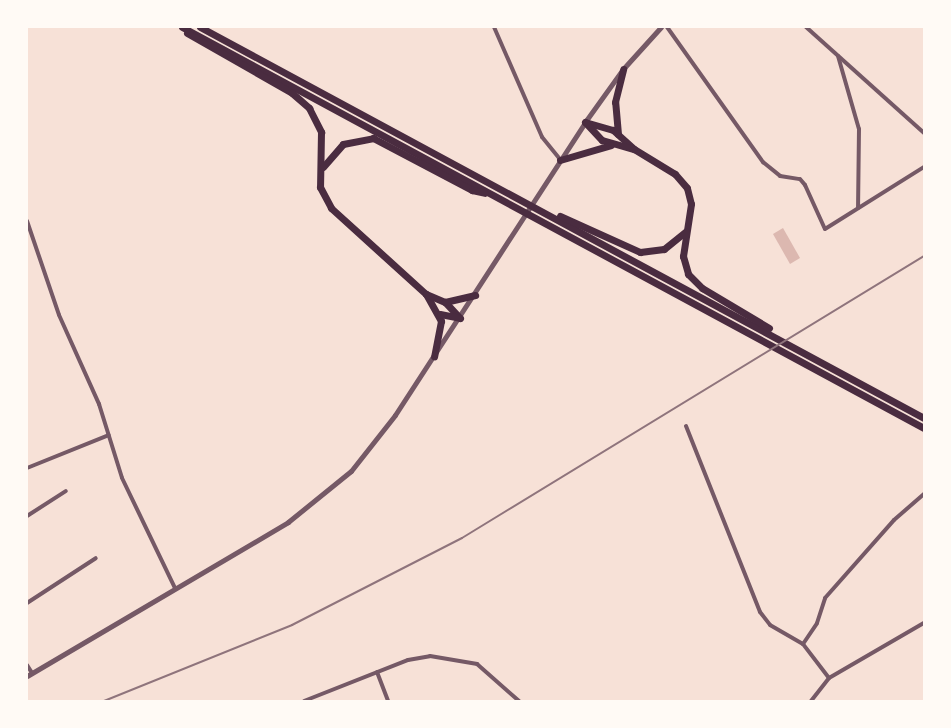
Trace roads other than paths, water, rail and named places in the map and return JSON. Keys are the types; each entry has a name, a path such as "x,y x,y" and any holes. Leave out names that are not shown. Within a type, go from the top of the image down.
{"highway":[{"path":"181,27 198,42 302,100 321,132 320,187 331,208 426,294 440,314 442,326 434,356"},
{"path":"181,27 924,428"},
{"path":"200,27 778,336 924,418"},
{"path":"618,134 615,102 623,69"},
{"path":"585,122 618,134 634,149 675,174 687,188 691,204 683,256 694,281 758,318 778,336"},
{"path":"585,122 594,135 611,145 634,149"},
{"path":"322,169 343,144 373,138 472,190 495,195"},
{"path":"560,160 611,145"},
{"path":"549,213 577,220 640,252 664,249 686,231"},
{"path":"426,294 445,302 460,318"},
{"path":"445,302 476,295"},
{"path":"440,314 460,318"}],"street":[{"path":"494,27 542,137 560,160"},
{"path":"27,665 30,674 288,522 331,489 368,450 476,295 585,122 623,69 661,27"},
{"path":"667,27 763,162 775,173 800,179 805,185 825,229 924,168"},
{"path":"806,27 924,133"},
{"path":"837,55 859,129 858,208"},
{"path":"27,221 59,315 86,370 139,519 175,588"},
{"path":"686,426 760,612 770,625 802,644 829,678"},
{"path":"27,468 109,435"},
{"path":"27,516 66,491"},
{"path":"802,644 817,623 825,598 887,527 924,494"},
{"path":"27,603 96,558"},
{"path":"811,701 829,678 924,623"},
{"path":"304,701 408,660 454,658 477,664 519,701"},
{"path":"377,672 388,701"}],"railway":[{"path":"104,701 292,625 462,538 924,256"}]}
